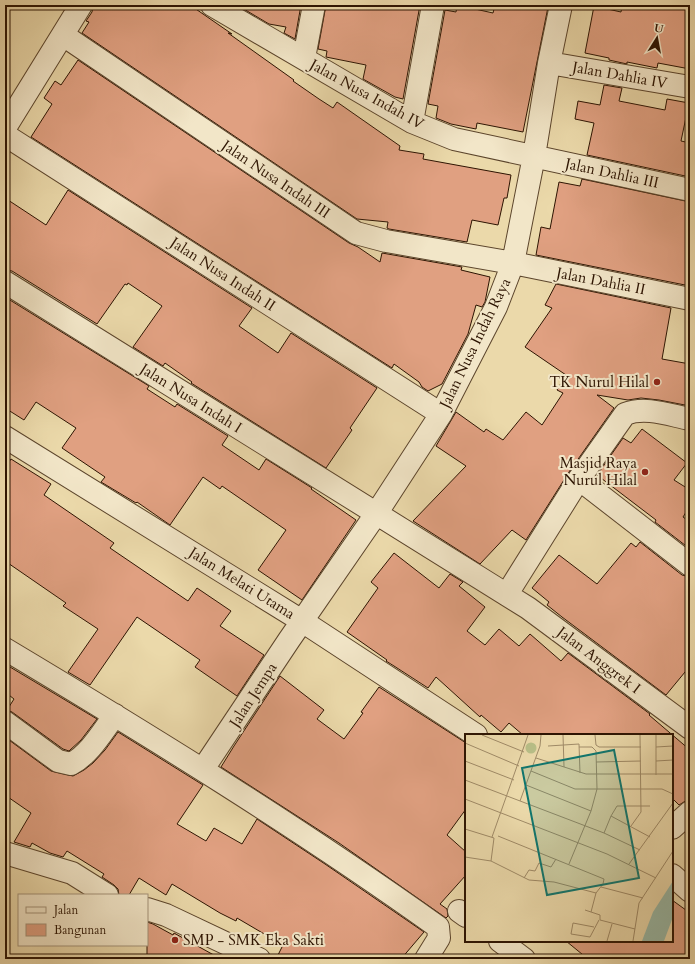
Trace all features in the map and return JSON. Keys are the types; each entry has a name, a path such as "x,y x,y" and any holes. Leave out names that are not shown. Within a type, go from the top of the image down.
{"street":[{"path":"5,128 82,5"},
{"name":"Jalan Nusa Indah IV","path":"212,5 412,122 454,139 534,156"},
{"path":"304,58 314,5"},
{"path":"412,122 433,5"},
{"name":"Jalan Nusa Indah Raya","path":"302,621 376,514 441,414 496,307 513,263 561,5"},
{"name":"Jalan Nusa Indah III","path":"63,35 356,233 386,241 513,263"},
{"name":"Jalan Dahlia IV","path":"549,63 690,87"},
{"name":"Jalan Nusa Indah II","path":"5,135 441,414"},
{"name":"Jalan Dahlia III","path":"534,156 690,190"},
{"name":"Jalan Dahlia II","path":"513,263 690,299"},
{"name":"Jalan Nusa Indah I","path":"5,282 376,514"},
{"path":"507,594 579,479 625,414 634,410 646,410 690,419"},
{"name":"Jalan Melati Utama","path":"5,437 302,621 474,734"},
{"path":"579,479 690,565"},
{"name":"Jalan Anggrek I","path":"376,514 528,608 690,728"},
{"name":"Jalan Jempa","path":"203,769 302,621"},
{"path":"5,649 203,769 377,884 438,927 439,938 426,959"},
{"path":"5,722 58,761 71,764 80,760 115,715"},
{"path":"673,827 690,812"},
{"path":"5,853 72,873 105,894"},
{"path":"673,876 690,891"},
{"path":"148,908 166,915 260,959"},
{"path":"501,942 524,959"}],"building":[{"path":"93,5 190,5 232,34 228,33 319,99 333,108 337,102 400,146 399,150 424,154 423,159 511,175 507,198 504,198 498,225 472,220 467,242 389,229 387,228 388,222 357,219 82,33 89,22 86,21 92,12"},
{"path":"237,5 301,5 295,39 284,33 286,27 269,24"},
{"path":"326,5 420,5 403,99 395,97 363,79 366,65 326,57 327,51 318,49"},
{"path":"457,5 493,13 495,5 537,5 548,7 523,132 477,123 476,129 451,124 436,118 438,106 428,104 445,10 456,12"},
{"path":"622,5 690,5 690,69 658,63 657,68 627,62 627,64 609,60 609,58 585,53 594,6 621,12"},
{"path":"78,60 349,243 358,247 380,262 382,253 462,267 461,270 490,277 485,302 482,307 476,305 468,334 442,384 428,391 422,387 419,382 394,364 392,368 31,137 52,104 44,98 55,81 61,85"},
{"path":"604,85 622,88 619,101 665,110 667,99 689,103 681,141 690,143 690,177 587,155 594,123 575,119 578,101 600,105"},
{"path":"582,179 690,202 690,286 536,255 541,227 550,229 559,182 580,186"},
{"path":"68,190 252,308 239,326 278,353 291,333 377,388 350,428 352,430 326,468 191,383 192,382 165,363 163,366 133,347 162,306 128,283 127,285 125,284 97,324 12,271 5,270 5,198 46,225"},
{"path":"556,284 671,308 662,359 690,364 690,406 659,400 641,398 628,400 597,395 614,408 569,472 526,540 512,530 480,564 413,521 466,466 436,446 456,412 484,432 486,429 503,440 526,412 542,425 563,393 557,390 566,375 525,347 552,308 545,305"},
{"path":"5,297 149,386 147,389 175,407 177,404 228,436 222,445 259,470 266,459 312,488 311,489 356,520 302,600 258,570 286,530 222,486 220,489 203,477 170,525 137,502 136,503 101,482 105,477 62,448 76,428 36,402 24,420 5,408"},
{"name":"Masjid Raya Nurul Hilal","path":"642,429 687,463 674,480 690,490 690,506 683,517 690,522 690,549 655,522 656,520 597,475 623,438 631,443"},
{"path":"11,459 51,484 44,495 114,543 110,548 188,601 197,588 231,611 220,626 264,655 237,696 195,667 200,660 137,617 90,685 68,672 98,629 63,606 66,603 5,561 5,468"},
{"path":"640,542 682,575 690,577 690,666 666,695 562,617 547,605 549,602 532,588 559,555 597,584 631,543 636,547"},
{"path":"394,553 439,588 450,574 463,582 459,586 485,607 467,631 485,645 499,629 519,646 530,634 561,661 568,653 650,714 649,715 671,734 522,734 509,723 501,732 481,715 480,717 436,677 428,688 386,661 387,660 347,632 378,588 371,582"},
{"path":"5,664 97,719 81,740 69,751 63,749 12,712 7,710 14,699 5,692"},
{"path":"280,676 324,710 317,719 344,739 363,713 361,712 379,687 465,742 465,810 447,835 465,851 465,876 440,904 447,909 448,916 446,918 339,843 221,767"},
{"path":"118,732 203,785 177,824 206,841 214,828 242,844 257,819 424,932 401,959 276,959 283,945 237,918 236,921 220,913 172,884 166,895 139,878 130,894 119,894 118,889 102,877 104,874 67,851 63,857 50,853 32,843 30,847 14,842 31,813 5,795 5,746 9,740 51,771 73,776 93,763"},
{"path":"673,735 690,750 690,800 687,800 679,805 673,799"},
{"path":"673,901 690,913 690,959 588,959 567,942 673,942"},
{"name":"SMP - SMK Eka Sakti","path":"148,922 173,935 174,933 221,959 147,959"}],"place":[{"name":"TK Nurul Hilal","path":"657,382"},
{"name":"Masjid Raya Nurul Hilal","path":"645,472"},
{"name":"SMP - SMK Eka Sakti","path":"175,940"}]}
